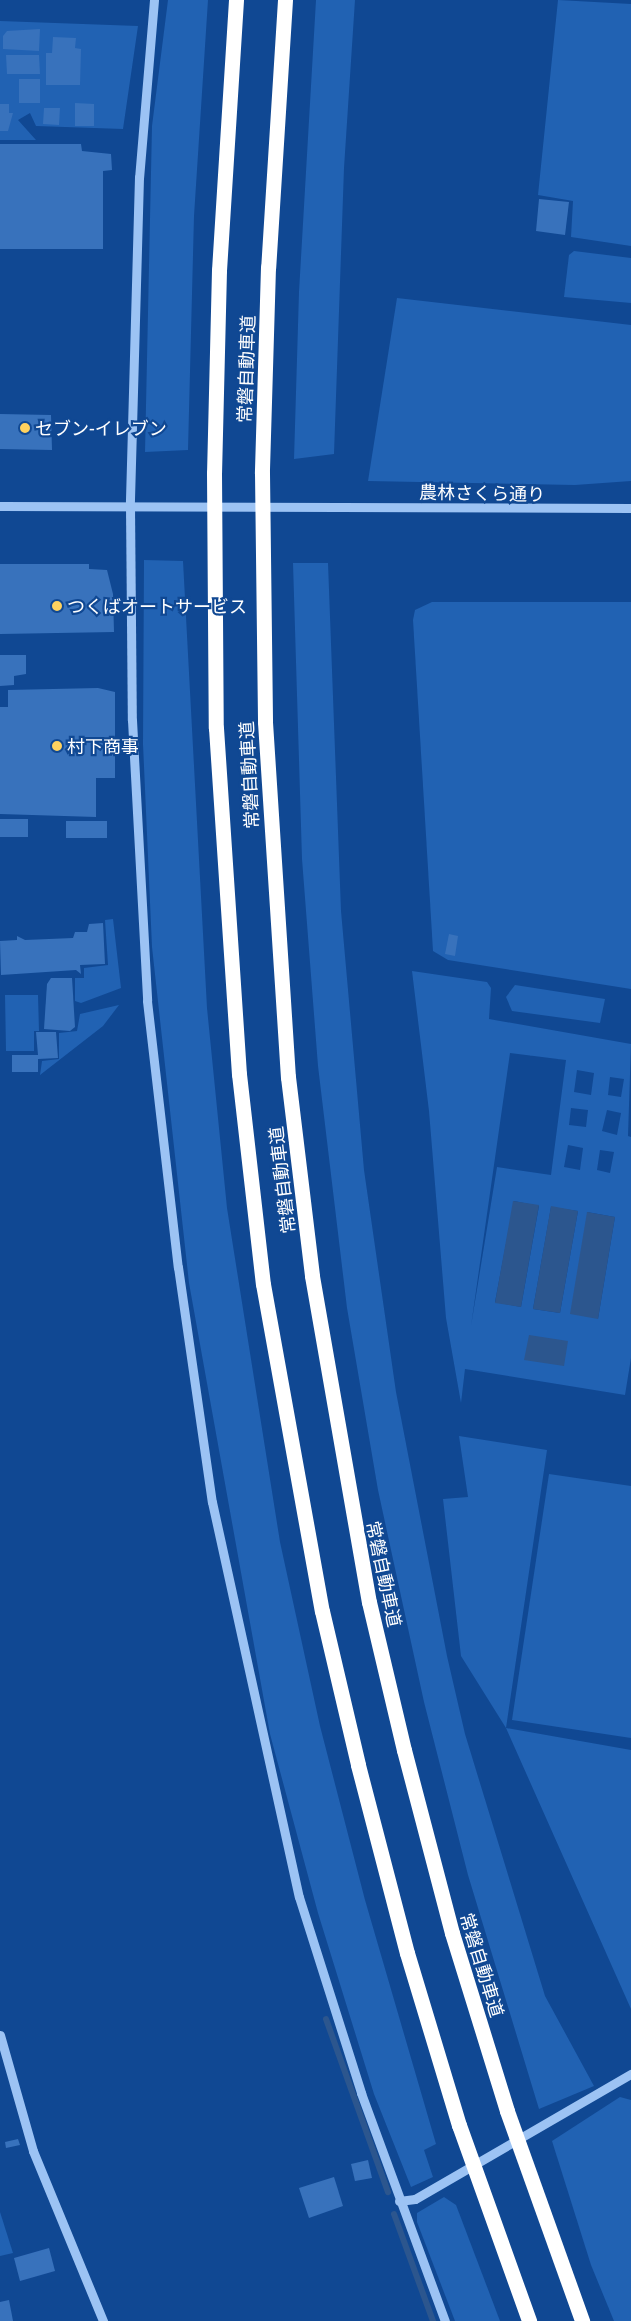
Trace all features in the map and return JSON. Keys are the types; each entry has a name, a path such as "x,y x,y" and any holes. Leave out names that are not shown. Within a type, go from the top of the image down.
{"highway":[{"name":"常磐自動車道","path":"236,0 219,270 214,473 216,728 239,1074 263,1284 322,1611 360,1774 407,1953 459,2125 529,2321"},
{"name":"常磐自動車道","path":"285,0 267,316 262,473 265,722 288,1077 312,1276 369,1602 404,1750 452,1932 504,2102 582,2321"}],"street":[{"path":"154,0 139,177 130,507 132,720 147,1001 178,1267 212,1502 253,1702 299,1897 399,2201 445,2321"},
{"name":"農林さくら通り","path":"0,506 631,508"},
{"path":"0,2035 34,2151 103,2321"},
{"path":"399,2201 414,2199 631,2074"}],"shaded area":[{"path":"168,0 208,0 194,216 188,450 145,452 152,126"},
{"path":"316,0 355,0 344,168 334,454 294,459 299,292"},
{"path":"558,0 631,4 631,246 571,237 573,201 538,195"},
{"path":"0,21 138,26 123,129 36,126 30,113 18,120 36,140 0,140"},
{"path":"574,251 631,258 631,303 564,297 569,255"},
{"path":"397,298 631,325 631,481 575,485 368,481"},
{"path":"144,560 183,561 207,1008 227,1208 280,1542 320,1726 365,1900 436,2144 424,2150 433,2177 411,2187 374,2094 318,1913 270,1734 189,1283 152,947 143,744"},
{"path":"293,563 328,563 341,911 364,1170 396,1392 447,1656 465,1734 545,1996 594,2086 539,2109 468,1875 424,1702 378,1490 347,1308 318,1066 302,859"},
{"path":"432,602 631,602 631,989 448,960 433,951 413,620 415,610"},
{"path":"113,919 121,988 81,1003 75,1001 75,978 84,978 84,968 108,965 105,920"},
{"path":"412,971 487,982 491,988 489,1019 631,1044 628,1136 631,1137 631,1358 625,1395 465,1369 461,1403 446,1318 429,1111","holes":["510,1053 566,1060 551,1175 497,1167 471,1326","577,1070 594,1073 591,1095 574,1092","610,1077 624,1079 621,1097 608,1095","571,1108 588,1110 586,1127 569,1125","607,1110 621,1113 617,1135 602,1131","568,1145 583,1148 580,1170 564,1167","600,1150 614,1152 610,1173 597,1170","514,1201 539,1206 521,1307 495,1302","551,1207 578,1211 560,1313 533,1309","587,1212 615,1217 598,1319"]},
{"path":"515,985 605,999 600,1023 512,1011 506,997"},
{"path":"5,995 38,995 39,1031 34,1031 34,1051 6,1051"},
{"path":"119,1005 103,1026 40,1075 42,1061 59,1059 59,1033 77,1031 80,1014"},
{"path":"513,1201 539,1205 521,1307 495,1303"},
{"path":"551,1206 578,1211 560,1313 533,1309"},
{"path":"587,1212 615,1217 598,1319 570,1314"},
{"path":"529,1335 568,1341 564,1366 524,1360"},
{"path":"459,1436 547,1450 506,1728 461,1656 443,1499 468,1497"},
{"path":"549,1474 631,1486 631,1738 512,1720"},
{"path":"506,1728 631,1750 631,2009"},
{"path":"620,2097 631,2100 631,2321 614,2321 591,2265 552,2141"},
{"path":"444,2197 456,2205 500,2321 455,2321 417,2222 417,2213"},
{"path":"0,2212 13,2253 0,2256"}],"building":[{"path":"40,29 39,51 3,49 3,36 7,31"},
{"path":"53,37 76,38 75,48 81,49 80,85 46,85 46,53 52,53"},
{"path":"6,55 39,55 40,74 7,74"},
{"path":"19,79 40,79 40,103 19,103"},
{"path":"75,103 94,104 94,126 75,126"},
{"path":"0,104 9,104 9,113 13,113 8,131 0,131"},
{"path":"44,108 60,108 59,125 43,124"},
{"path":"0,144 81,144 82,151 111,154 112,170 103,171 103,249 0,249"},
{"path":"539,199 569,202 565,235 536,231"},
{"name":"セブン-イレブン","path":"0,414 51,415 52,450 0,449"},
{"name":"つくばオートサービス","path":"0,564 89,564 89,569 107,570 113,594 114,632 0,634"},
{"path":"0,655 26,655 26,674 14,676 14,685 0,686"},
{"name":"村下商事","path":"98,688 115,692 115,778 96,778 96,817 0,814 0,707 8,707 8,690"},
{"path":"0,819 28,819 28,837 0,837"},
{"path":"66,821 107,821 107,838 66,838"},
{"path":"103,923 105,964 80,965 81,974 76,970 1,975 0,941 17,940 17,936 25,940 73,938 75,932 87,932 89,924"},
{"path":"449,934 458,936 455,956 445,954"},
{"path":"51,978 72,978 75,1027 70,1031 44,1029 47,984"},
{"path":"36,1032 56,1032 58,1058 38,1059 38,1072 12,1072 12,1055 38,1055"},
{"path":"18,2139 20,2145 6,2148 5,2142"},
{"path":"368,2160 372,2178 355,2181 351,2164"},
{"path":"334,2177 343,2206 309,2218 299,2188"},
{"path":"49,2248 55,2271 20,2281 14,2258"},
{"path":"9,2300 13,2321 0,2321 0,2302"}],"waterway":[{"path":"326,2019 388,2192"},
{"path":"394,2214 433,2321"}],"place":[{"name":"セブン-イレブン","path":"25,428"},
{"name":"つくばオートサービス","path":"57,606"},
{"name":"村下商事","path":"57,746"}]}
